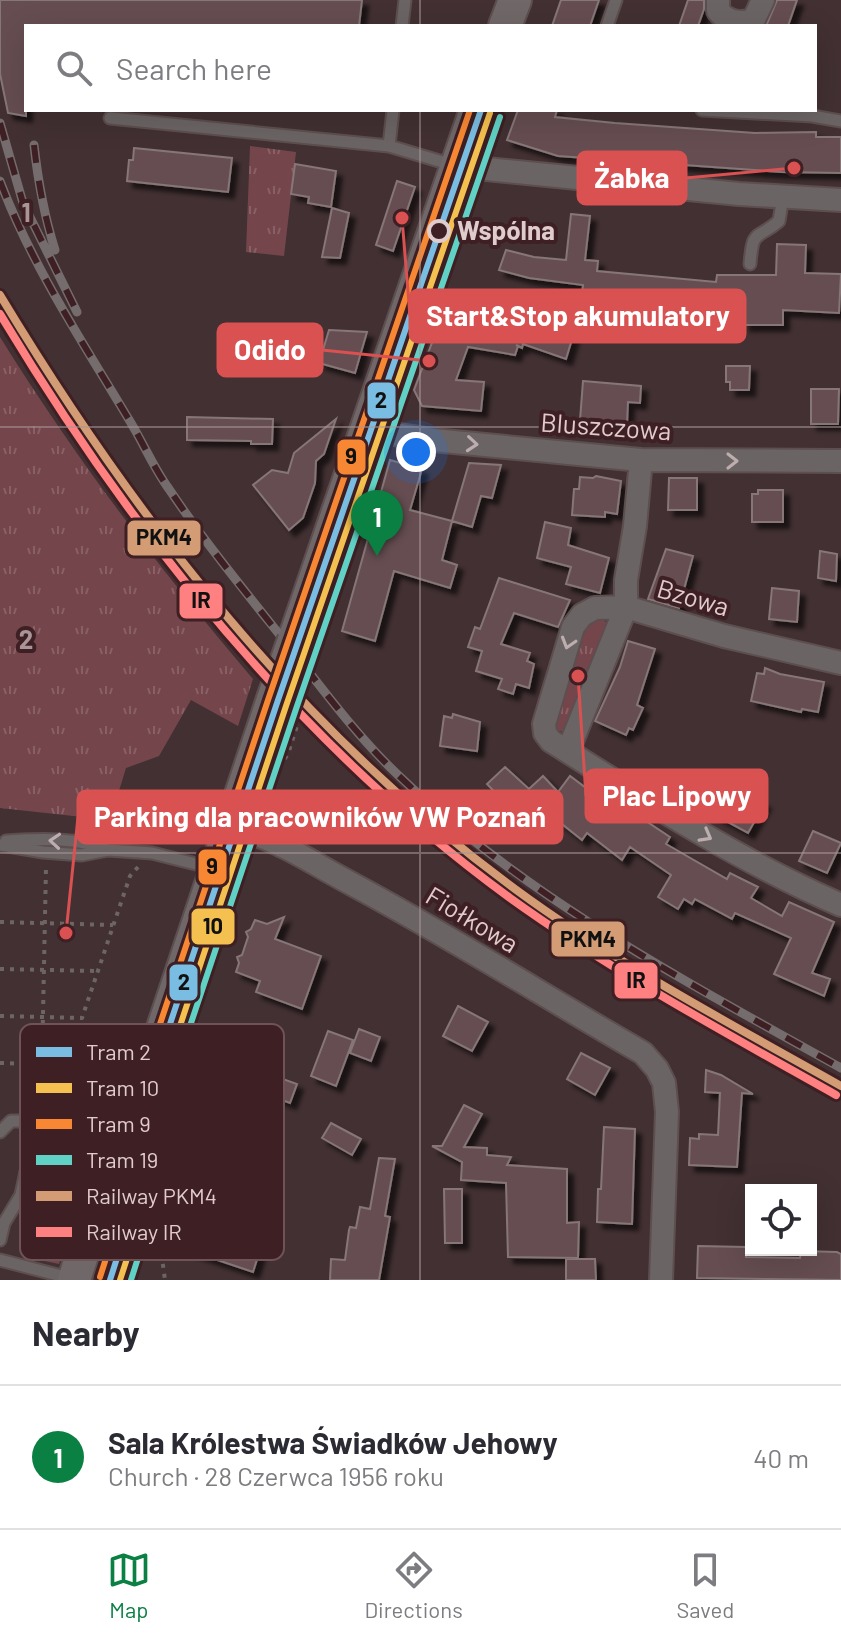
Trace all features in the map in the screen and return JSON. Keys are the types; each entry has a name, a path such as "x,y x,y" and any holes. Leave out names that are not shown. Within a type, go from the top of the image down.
{"street":[{"path":"506,24 515,0"},
{"path":"718,0 718,11 722,17 739,23 754,19 763,0"},
{"path":"165,1024 475,112"},
{"path":"456,166 841,200"},
{"name":"Bluszczowa","path":"367,430 433,440 641,460 841,461"},
{"name":"Bzowa","path":"641,460 626,580 626,607 724,636 841,663"},
{"path":"568,751 626,607 595,608 582,615 573,627 544,724 545,733 551,741 701,834 841,905"},
{"name":"Fiołkowa","path":"231,827 267,837 433,927 505,973 643,1053 664,1083 667,1112 661,1280"},
{"path":"74,1280 80,1260"}],"lane":[{"path":"402,24 405,0"},
{"path":"608,24 616,0"},
{"path":"389,146 393,112"},
{"path":"739,112 812,116 841,121"},
{"path":"110,118 389,146 456,166"},
{"path":"750,264 751,241 755,235 779,221 783,197"},
{"path":"0,843 44,840 96,845 108,850"},
{"path":"0,843 47,853 82,855 108,850 169,856 217,869"},
{"path":"0,1132 5,1124 20,1121"},
{"path":"0,1240 2,1221 20,1196"},
{"path":"0,1260 74,1280"}],"path":[{"path":"288,754 297,726"},
{"path":"43,1024 47,853"},
{"path":"0,1016 82,1018 130,876 138,867"},
{"path":"0,922 113,925"},
{"path":"0,969 98,971"},
{"path":"0,1063 20,1063"},
{"path":"162,1260 165,1280"}],"green space":[{"path":"250,146 296,152 284,256 246,252"},
{"path":"0,337 120,513 253,679 238,726 191,700 159,756 126,768 110,820 0,808"},
{"path":"587,619 603,619 609,625 564,732 555,730 550,713"},
{"path":"40,1260 60,1260 59,1264"}],"building":[{"path":"0,0 362,0 359,24 24,24 26,116 8,113 0,74"},
{"path":"561,0 599,0 591,24 553,24"},
{"path":"688,0 704,0 699,24 680,24"},
{"path":"777,0 797,0 789,24 767,24"},
{"path":"517,112 556,112 555,117 755,133 816,132 816,137 841,137 841,173 781,172 558,156 507,140"},
{"path":"134,148 232,158 228,192 127,181 129,160 133,160"},
{"path":"295,164 336,171 331,207 308,203 309,197 291,194"},
{"path":"397,181 415,187 393,251 376,245"},
{"path":"332,208 349,213 340,258 322,257"},
{"path":"571,214 590,216 585,260 598,261 597,271 716,282 717,275 776,275 777,244 806,245 805,273 841,274 839,313 783,310 783,325 744,325 744,313 678,309 677,314 581,304 583,285 529,278 499,270 506,250 566,260"},
{"path":"505,312 573,336 566,359 523,344 522,348 518,346 515,355 468,347 456,380 484,382 481,411 422,406 414,390 441,319 496,339"},
{"path":"329,330 367,332 355,373 319,363"},
{"path":"726,366 750,366 749,390 730,390 730,382 726,382"},
{"path":"583,381 641,386 640,403 628,402 627,424 580,420"},
{"path":"811,389 839,389 838,424 811,424"},
{"path":"187,417 273,419 272,444 187,440"},
{"path":"336,419 324,454 316,461 315,483 303,518 289,530 253,485 272,470 288,473 294,453"},
{"path":"390,460 422,469 410,510 452,521 442,560 457,565 450,588 394,571 375,641 342,631"},
{"path":"469,463 501,465 492,498 481,496 472,527 452,521"},
{"path":"596,476 621,481 617,514 605,512 605,517 572,515 574,489 579,489 580,477"},
{"path":"669,478 697,478 697,510 668,510"},
{"path":"758,490 783,490 783,522 752,522 752,494 758,494"},
{"path":"545,522 571,528 568,545 609,558 600,593 566,584 571,567 537,558"},
{"path":"666,549 693,556 679,608 648,599"},
{"path":"820,551 837,554 836,581 818,578"},
{"path":"499,578 570,600 558,627 514,613 501,644 530,653 527,661 534,664 529,688 516,684 513,694 498,689 502,679 476,671 482,651 468,647 475,627 480,629"},
{"path":"772,588 799,591 797,622 769,619"},
{"path":"628,641 655,649 637,705 643,708 633,730 629,728 626,735 595,721 620,667"},
{"path":"765,668 824,682 818,712 802,709 801,712 751,701 757,673 764,674"},
{"path":"453,714 480,722 477,751 440,746 444,716 452,718"},
{"path":"505,767 529,789 543,776 558,792 570,776 610,806 614,800 670,837 666,844 727,879 730,873 758,887 751,898 782,916 789,902 834,922 812,973 830,979 824,996 774,974 791,938 735,913 732,919 695,899 692,904 684,899 678,909 658,897 671,875 630,847 622,860 587,833 582,840 557,820 560,816 531,793 512,810 487,784"},
{"path":"711,772 765,803 748,833 693,803"},
{"path":"813,831 841,843 827,873 799,861"},
{"path":"284,917 275,939 321,956 302,1009 256,992 260,981 236,972 237,957 242,955 248,937 246,932 255,920 267,924"},
{"path":"458,1006 488,1022 472,1051 443,1036"},
{"path":"359,1029 380,1037 371,1061 350,1053"},
{"path":"328,1031 353,1040 336,1086 311,1076"},
{"path":"581,1053 610,1068 595,1095 567,1079"},
{"path":"706,1070 753,1094 742,1093 737,1167 689,1165 690,1138 699,1139 699,1134 718,1135 720,1093 705,1092"},
{"path":"284,1079 297,1084 290,1103 284,1101"},
{"path":"464,1105 482,1114 464,1147 487,1148 487,1155 511,1157 507,1165 567,1169 567,1223 579,1222 578,1258 508,1257 506,1183 461,1180 462,1162 432,1146 442,1146"},
{"path":"331,1123 361,1139 352,1155 322,1138"},
{"path":"604,1127 635,1129 632,1224 597,1222"},
{"path":"379,1158 395,1159 385,1216 390,1217 379,1280 330,1280 331,1259 345,1260 349,1230 350,1227 356,1228 360,1207 370,1209"},
{"path":"444,1189 462,1189 462,1243 445,1243"},
{"path":"698,1246 745,1247 746,1257 800,1258 817,1256 817,1251 841,1254 841,1280 697,1278"},
{"path":"566,1259 595,1259 596,1280 566,1280"},
{"path":"218,1260 257,1260 253,1272"}],"railway":[{"path":"0,123 23,203 77,312"},
{"path":"34,145 42,198 55,250"},
{"path":"0,181 42,273 163,481 230,573 383,760 447,819 553,899 667,970 841,1068"}],"tram line":[{"name":"9","path":"160,1024 469,112"},
{"name":"2","path":"170,1024 480,112"},
{"name":"10","path":"181,1024 286,706 490,113"},
{"name":"19","path":"191,1024 500,117"},
{"name":"9","path":"100,1277 105,1260"},
{"name":"2","path":"110,1280 116,1260"},
{"name":"10","path":"120,1280 127,1260"},
{"name":"19","path":"131,1280 137,1260"}],"rail line":[{"name":"PKM4","path":"0,295 108,461 166,541 228,618 363,761 437,827 554,916 675,992 841,1086"},
{"name":"IR","path":"0,314 107,478 165,556 226,632 291,704 360,773 433,838 549,925 670,1001 836,1095"}],"place":[{"name":"Żabka","path":"794,168"},
{"name":"Start&Stop akumulatory","path":"402,218"},
{"name":"Wspólna","path":"439,231"},
{"name":"Odido","path":"429,361"},
{"name":"Sala Królestwa Świadków Jehowy","path":"377,556"},
{"name":"Plac Lipowy","path":"578,676"},
{"name":"Parking dla pracowników VW Poznań","path":"66,933"}]}
